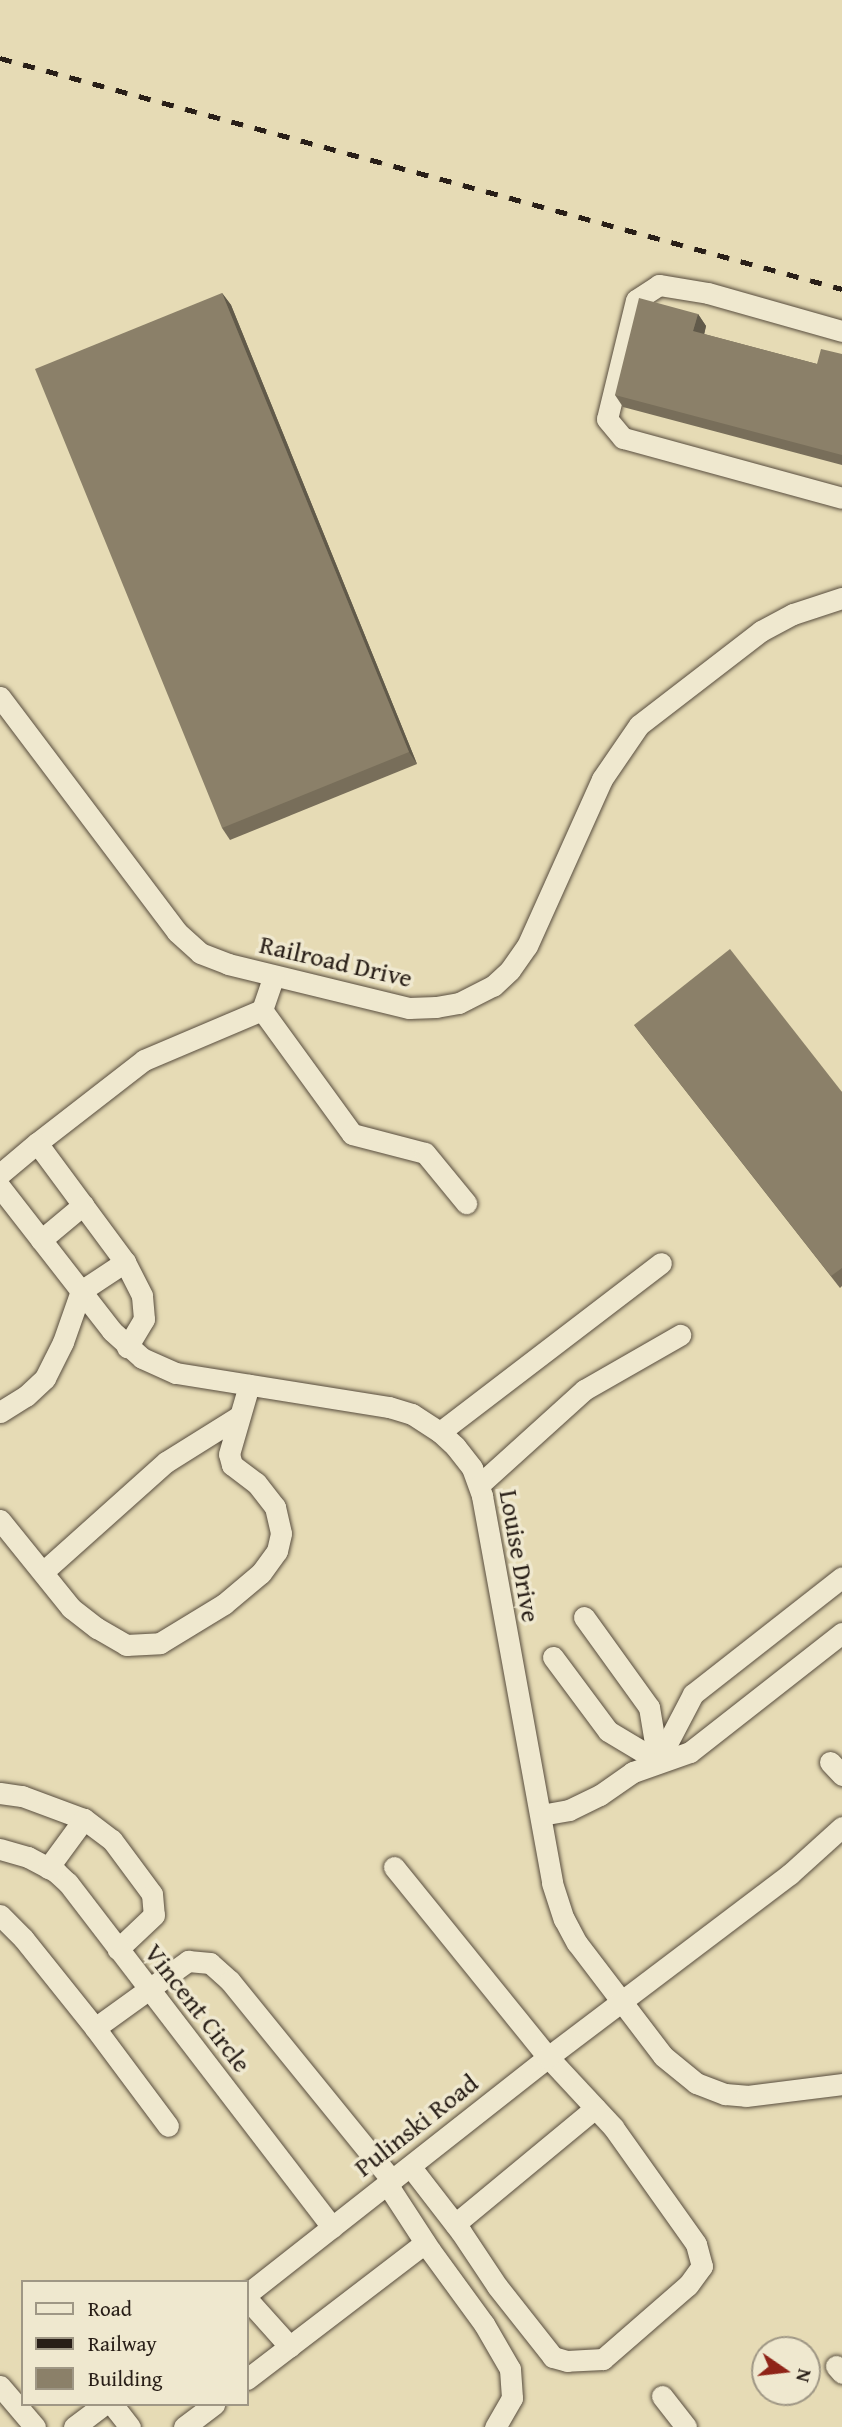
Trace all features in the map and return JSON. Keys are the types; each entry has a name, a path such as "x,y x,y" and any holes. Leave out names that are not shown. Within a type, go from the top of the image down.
{"street":[{"path":"842,331 708,293 659,285 636,300 607,419 623,438 842,498"},
{"name":"Railroad Drive","path":"0,697 177,932 200,954 274,976 410,1008 459,1003 492,986 510,970 527,946 602,779 639,725 761,631 793,614 842,598"},
{"path":"0,1174 144,1060 262,1010 274,976"},
{"path":"262,1010 352,1134 425,1153 466,1203"},
{"path":"37,1143 125,1262 142,1296 144,1319 127,1347"},
{"name":"Louise Drive","path":"0,1187 127,1347 142,1358 176,1373 389,1407 412,1414 440,1432 455,1446 479,1485 552,1883 564,1919 621,2002 663,2056 682,2075 706,2086 746,2096 842,2084"},
{"path":"41,1240 83,1205"},
{"path":"0,1412 26,1396 45,1378 63,1342 81,1291 125,1262"},
{"path":"440,1432 661,1263"},
{"path":"479,1485 584,1390 680,1335"},
{"path":"0,1521 72,1608 126,1644 160,1643 224,1604 261,1573 277,1551 281,1533 275,1507 256,1483 232,1465 229,1454 230,1441 249,1385"},
{"path":"44,1571 166,1462 238,1417"},
{"path":"658,1761 693,1694 842,1577"},
{"path":"584,1617 649,1707 658,1761"},
{"path":"541,1815 569,1810 600,1795 633,1772 658,1761 690,1752 842,1633"},
{"path":"553,1657 608,1731 658,1761"},
{"path":"0,1793 22,1796 84,1819 112,1840 152,1894 154,1915 118,1949"},
{"path":"48,1868 84,1819"},
{"name":"Pulinski Road","path":"248,2296 548,2057 790,1874 842,1827"},
{"name":"Vincent Circle","path":"0,1849 28,1857 68,1883 332,2227"},
{"path":"394,1867 548,2057 595,2108 670,2204 696,2244 702,2266 688,2285 603,2358 567,2361 554,2357 497,2286 455,2224 410,2166"},
{"path":"0,1915 23,1938 95,2028 168,2126"},
{"path":"95,2028 150,1991 188,1961 210,1963 230,1981 390,2182 425,2244 484,2324 510,2370 512,2398 495,2427"},
{"path":"455,2224 595,2108"},
{"path":"248,2378 425,2244"},
{"path":"248,2298 290,2347"},
{"path":"0,2386 35,2427"},
{"path":"662,2396 686,2427"},
{"path":"74,2427 101,2406"},
{"path":"114,2406 130,2427"},
{"path":"184,2427 211,2406"}],"building":[{"path":"222,293 409,752 222,828 35,369"},
{"path":"639,298 698,314 693,331 817,364 821,349 842,354 842,455 615,395"},
{"path":"730,949 842,1092 842,1268 831,1276 634,1025"}],"railway":[{"path":"0,58 842,289"}]}
